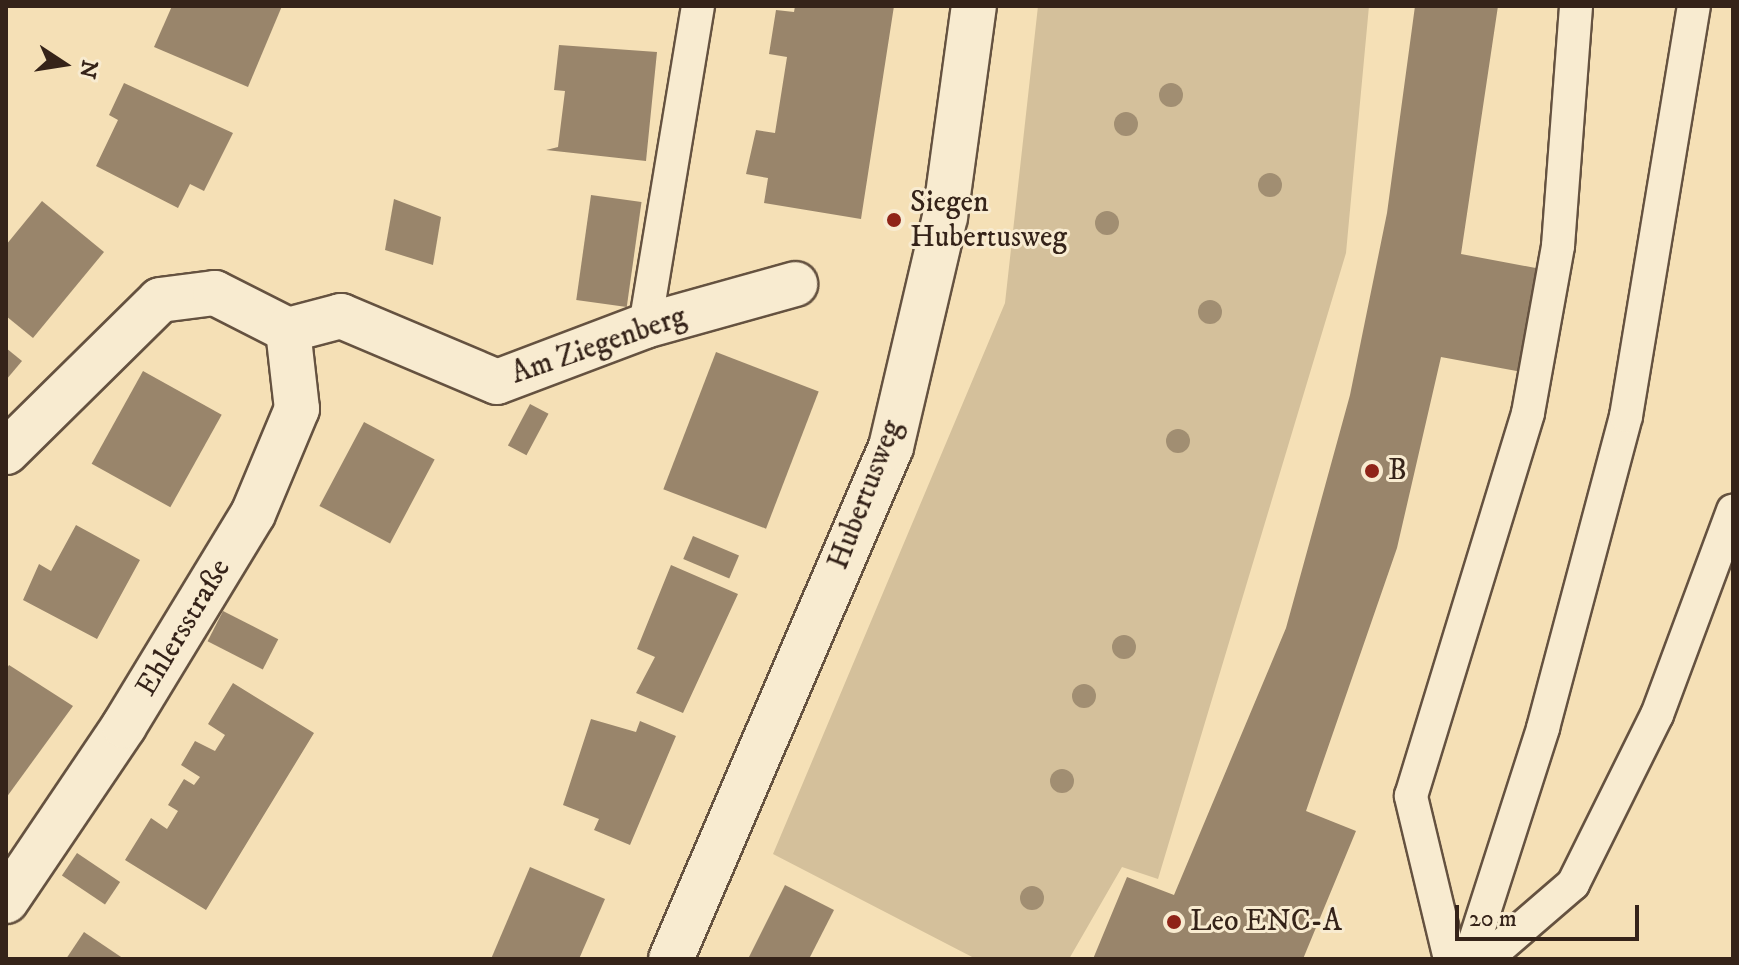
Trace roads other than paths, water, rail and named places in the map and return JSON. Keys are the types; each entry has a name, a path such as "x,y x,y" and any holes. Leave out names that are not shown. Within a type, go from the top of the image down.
{"street":[{"name":"Hubertusweg","path":"671,959 891,447 945,217 974,6"},
{"name":"Am Ziegenberg","path":"288,330 341,316 497,382 645,326 795,284"},
{"path":"6,452 160,300 215,293 288,330"},
{"name":"Ehlersstraße","path":"6,901 124,726 253,514 297,409 288,330"}],"lane":[{"path":"645,326 698,6"},
{"path":"1450,959 1411,796 1528,413 1558,246 1576,6"},
{"path":"1469,959 1543,728 1626,416 1694,6"},
{"path":"1486,959 1573,884 1657,715 1733,511"}],"place":[{"name":"Siegen Hubertusweg","path":"894,220"},
{"name":"B","path":"1372,471"},
{"name":"Leo ENC-A","path":"1174,922"}]}
